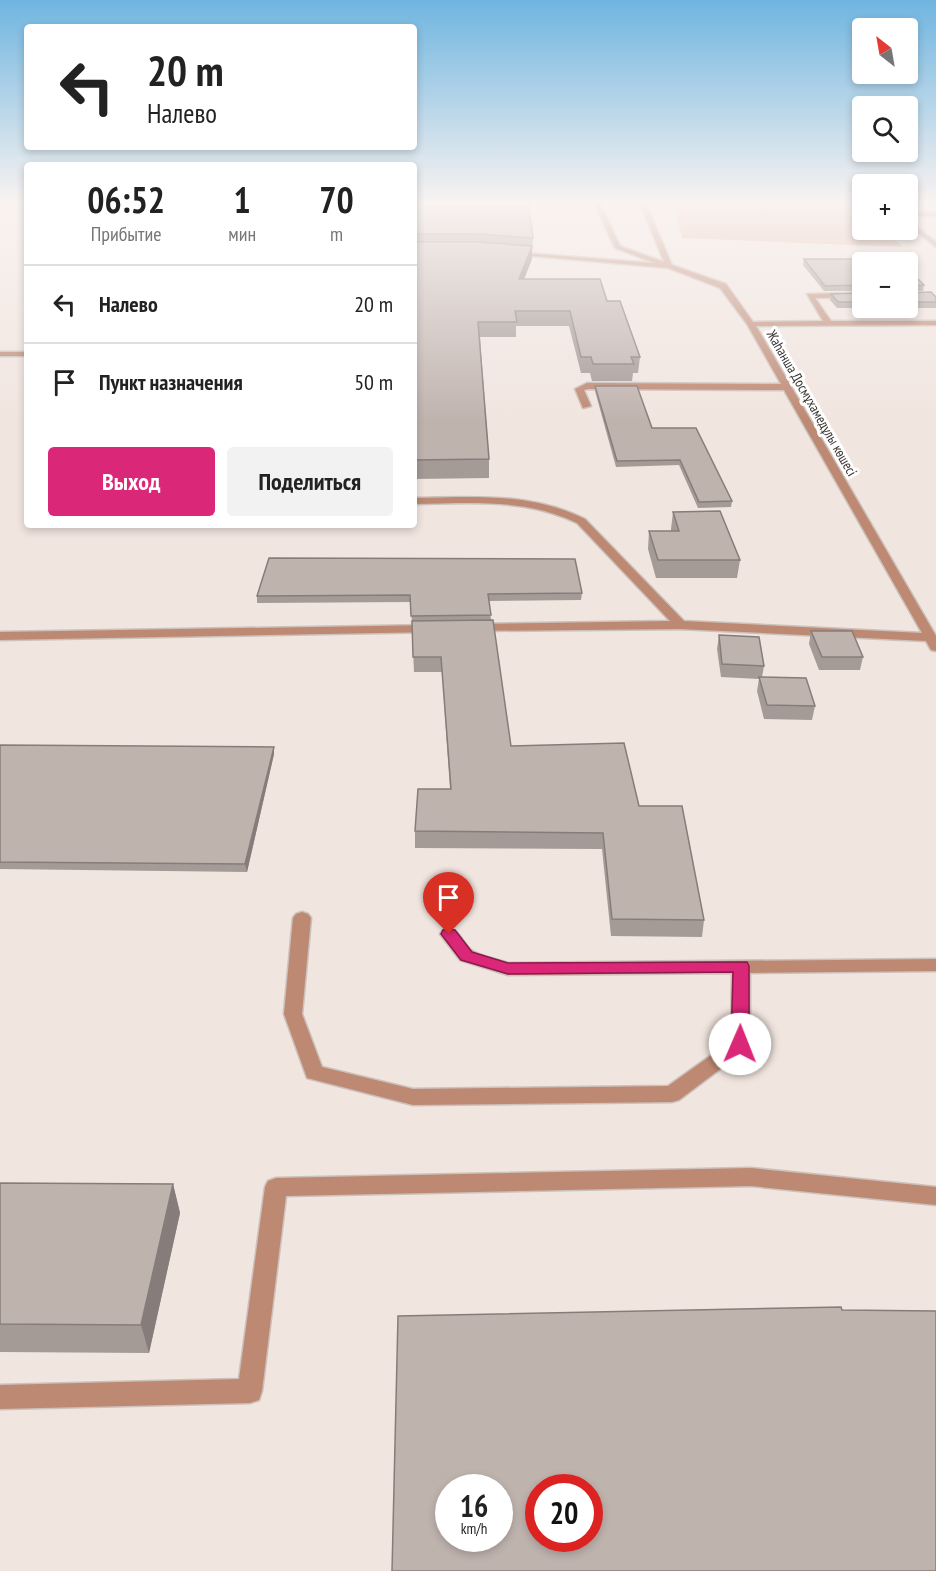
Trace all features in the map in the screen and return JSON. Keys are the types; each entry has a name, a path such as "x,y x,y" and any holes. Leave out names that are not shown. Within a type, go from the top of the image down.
{"street":[{"name":"Жаһанша Досмұхамедұлы көшесі","path":"691,274 723,286 751,324 933,642"},
{"path":"829,324 810,296 852,295"},
{"path":"751,324 936,323"},
{"path":"0,354 24,354"},
{"path":"586,406 579,389 587,386 787,387"},
{"path":"417,501 516,501 562,510 581,521 680,625"},
{"path":"465,629 680,625 933,642"},
{"path":"0,636 441,629"},
{"path":"302,918 293,1014 314,1073 413,1097 672,1094 740,1044 741,966"},
{"path":"449,934 466,956 508,969 936,965"},
{"path":"0,1397 250,1391 276,1187 751,1177 936,1196"}],"building":[{"path":"417,274 521,274 519,279 600,279 607,301 620,301 640,357 631,357 634,364 593,364 591,357 581,357 570,311 515,311 517,322 478,322 489,459 417,460"},
{"path":"816,274 852,274 852,285 825,286"},
{"path":"931,292 936,297 936,302 918,302 918,293"},
{"path":"852,293 852,302 838,302 831,294"},
{"path":"595,386 637,386 652,428 696,428 732,501 699,502 680,460 617,461"},
{"path":"720,511 740,560 658,560 649,531 679,531 673,512"},
{"path":"269,558 575,559 582,593 488,594 491,615 411,616 410,595 257,596"},
{"path":"493,620 511,746 624,743 639,806 682,806 704,920 612,919 603,833 415,831 418,789 451,789 441,657 413,657 412,621"},
{"path":"811,631 852,631 863,657 822,657"},
{"path":"719,635 759,637 764,666 722,664"},
{"path":"759,677 806,678 815,706 767,705"},
{"path":"0,745 274,747 245,864 0,862"},
{"path":"0,1183 173,1184 141,1325 0,1324"},
{"path":"841,1307 842,1310 936,1311 936,1571 392,1571 398,1316"}],"route":[{"path":"449,934 466,956 508,969 741,966 740,1044"}]}
